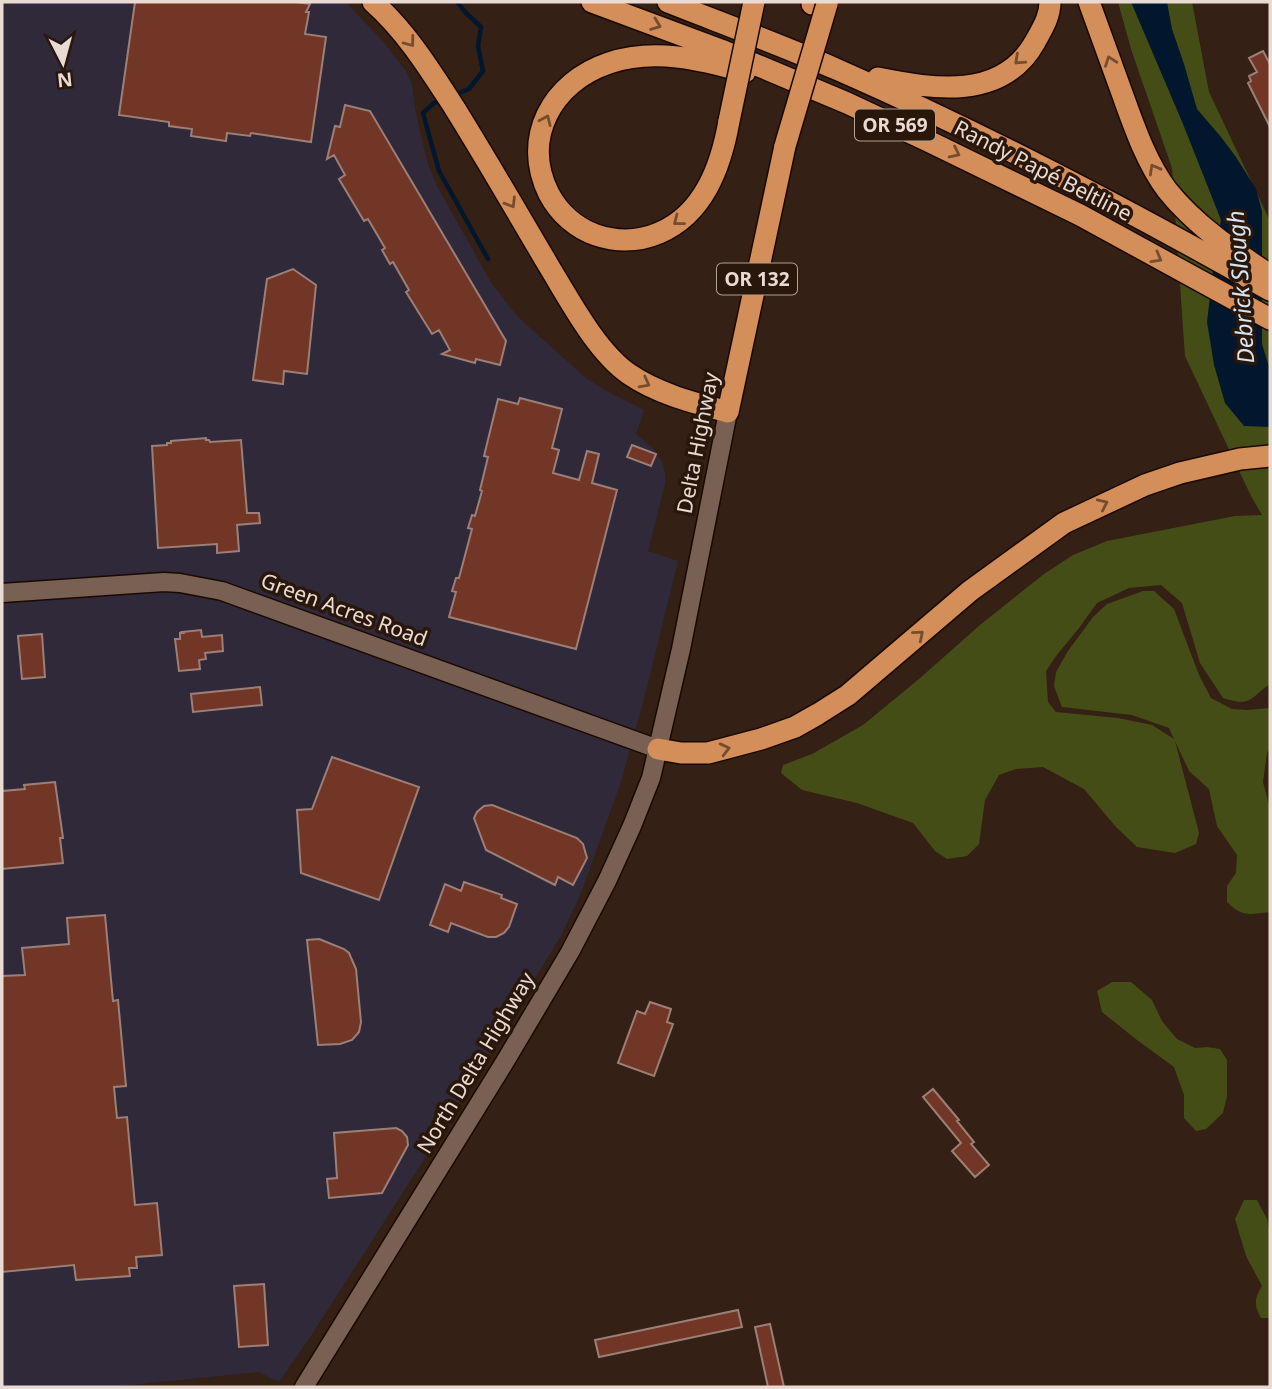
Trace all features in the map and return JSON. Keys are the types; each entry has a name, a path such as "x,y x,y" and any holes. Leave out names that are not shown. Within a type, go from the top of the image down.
{"highway":[{"path":"373,2 401,30 424,61 560,285 606,353 628,374 650,386 728,412"},
{"name":"Randy Papé Beltline","path":"592,2 721,50 847,103 1080,215 1267,317"},
{"name":"Randy Papé Beltline","path":"668,2 834,68 1016,154 1100,196 1270,290"},
{"path":"754,2 729,121 718,167 701,198 679,222 652,236 620,240 590,232 577,225 559,208 552,199 539,165 542,127 556,99 570,85 582,75 610,63 663,56 706,62 847,103"},
{"path":"834,68 929,87 946,88 988,82 1020,62 1031,49 1045,23 1050,2"},
{"path":"1090,2 1131,119 1146,154 1167,190 1230,249 1270,275"},
{"name":"Delta Highway","path":"728,412 785,146 821,3"},
{"path":"658,749 681,753 708,753 795,727 848,695 970,592 1064,523 1145,485 1180,473 1240,459 1270,456"}],"street":[{"name":"Delta Highway","path":"658,749 693,593 728,412"},
{"name":"Green Acres Road","path":"2,593 164,582 222,591 658,749"},
{"name":"North Delta Highway","path":"304,1387 506,1060 582,931 632,826 651,778 658,749"}],"shaded area":[{"path":"2,2 346,2 406,71 412,84 427,161 437,186 492,284 519,318 587,379 644,410 636,434 653,448 665,473 665,484 648,551 678,561 621,782 581,893 561,936 418,1169 279,1382 259,1372 111,1387 2,1387"}],"green space":[{"path":"1118,2 1192,2 1209,92 1270,221 1270,684 1249,700 1239,702 1223,698 1200,663 1182,603 1161,585 1129,588 1097,603 1046,671 1048,702 1056,712 1118,718 1152,725 1174,739 1169,728 1132,715 1062,707 1054,686 1056,672 1068,651 1093,617 1107,604 1143,591 1154,591 1174,609 1199,675 1211,698 1232,709 1270,708 1270,748 1263,782 1270,809 1270,912 1242,913 1227,902 1227,886 1236,873 1237,855 1217,826 1209,789 1189,771 1175,741 1199,833 1196,844 1175,853 1137,847 1084,789 1043,767 1016,769 999,775 985,800 979,844 967,856 947,859 935,851 913,823 857,803 802,790 781,773 783,765 812,754 863,725 980,625 1044,574 1073,555 1107,541 1235,516 1262,515 1185,356 1172,168 1131,49"},
{"path":"1112,982 1131,982 1152,1000 1162,1021 1177,1039 1195,1048 1220,1049 1227,1060 1227,1096 1223,1113 1206,1129 1196,1131 1184,1118 1184,1095 1174,1067 1102,1012 1097,991"},
{"path":"1244,1200 1257,1200 1267,1219 1270,1236 1270,1318 1261,1318 1257,1309 1256,1298 1262,1286 1246,1256 1235,1219"}],"water":[{"name":"Debrick Slough","path":"1131,2 1167,2 1172,29 1197,109 1236,157 1256,189 1262,211 1262,344 1270,370 1270,427 1244,426 1225,403 1214,365 1207,322 1221,220"}],"building":[{"path":"135,2 310,4 306,12 309,12 305,34 326,37 311,142 251,133 250,136 227,133 226,141 191,136 192,129 169,126 169,122 119,115"},
{"path":"1263,51 1270,64 1270,127 1248,83 1251,81 1249,76 1257,72 1249,58"},
{"path":"345,105 370,111 506,341 500,365 476,359 475,363 442,354 450,350 439,330 432,334 406,292 409,290 393,262 390,264 382,250 385,248 368,219 364,221 339,179 345,175 334,155 327,159 335,126 340,127"},
{"path":"293,269 316,285 307,374 284,371 283,384 253,380 267,279"},
{"path":"520,398 562,409 552,448 559,450 553,473 579,480 587,451 599,454 592,483 617,490 576,649 449,617 456,592 452,591 456,578 459,578 472,529 468,528 472,515 475,516 482,491 480,490 488,457 484,456 498,399 518,404"},
{"path":"206,438 210,442 241,440 247,513 259,513 260,523 237,525 239,551 217,553 217,544 158,548 152,446 167,445 171,441"},
{"path":"632,445 656,454 651,466 627,457"},
{"path":"201,630 202,637 222,635 223,651 205,653 206,659 199,660 200,669 179,671 175,639 180,639 182,632"},
{"path":"42,634 45,677 22,679 18,636"},
{"path":"260,687 262,705 193,712 191,694"},
{"path":"332,757 419,787 379,900 301,873 297,810 312,809"},
{"path":"55,782 63,838 60,838 63,863 2,869 2,791 25,789 24,785"},
{"path":"492,805 577,838 583,844 587,858 573,885 558,877 555,885 486,850 474,818 484,806"},
{"path":"464,882 502,895 501,898 517,904 509,927 504,933 488,937 451,923 448,932 430,925 445,884 461,891"},
{"path":"105,915 113,1001 118,1000 126,1086 114,1087 117,1118 127,1117 135,1205 157,1203 162,1255 136,1257 137,1268 129,1268 130,1276 76,1280 74,1265 2,1272 2,976 25,975 22,948 69,944 67,918"},
{"path":"319,939 349,953 356,969 361,1022 359,1032 352,1040 340,1044 318,1045 307,940"},
{"path":"650,1002 671,1009 667,1022 673,1024 654,1076 618,1063 637,1011 645,1014"},
{"path":"933,1089 959,1120 957,1121 974,1142 971,1144 989,1165 975,1177 952,1151 961,1143 923,1097"},
{"path":"396,1128 407,1137 408,1145 382,1193 329,1198 327,1179 337,1178 334,1133"},
{"path":"264,1284 268,1345 239,1347 234,1286"},
{"path":"738,1310 742,1327 599,1357 595,1340"},
{"path":"770,1324 784,1387 768,1387 755,1327"}],"waterway":[{"path":"454,95 469,89 483,71 478,46 481,27 457,2"},
{"path":"443,100 434,103 423,113 439,171 488,259"}]}
